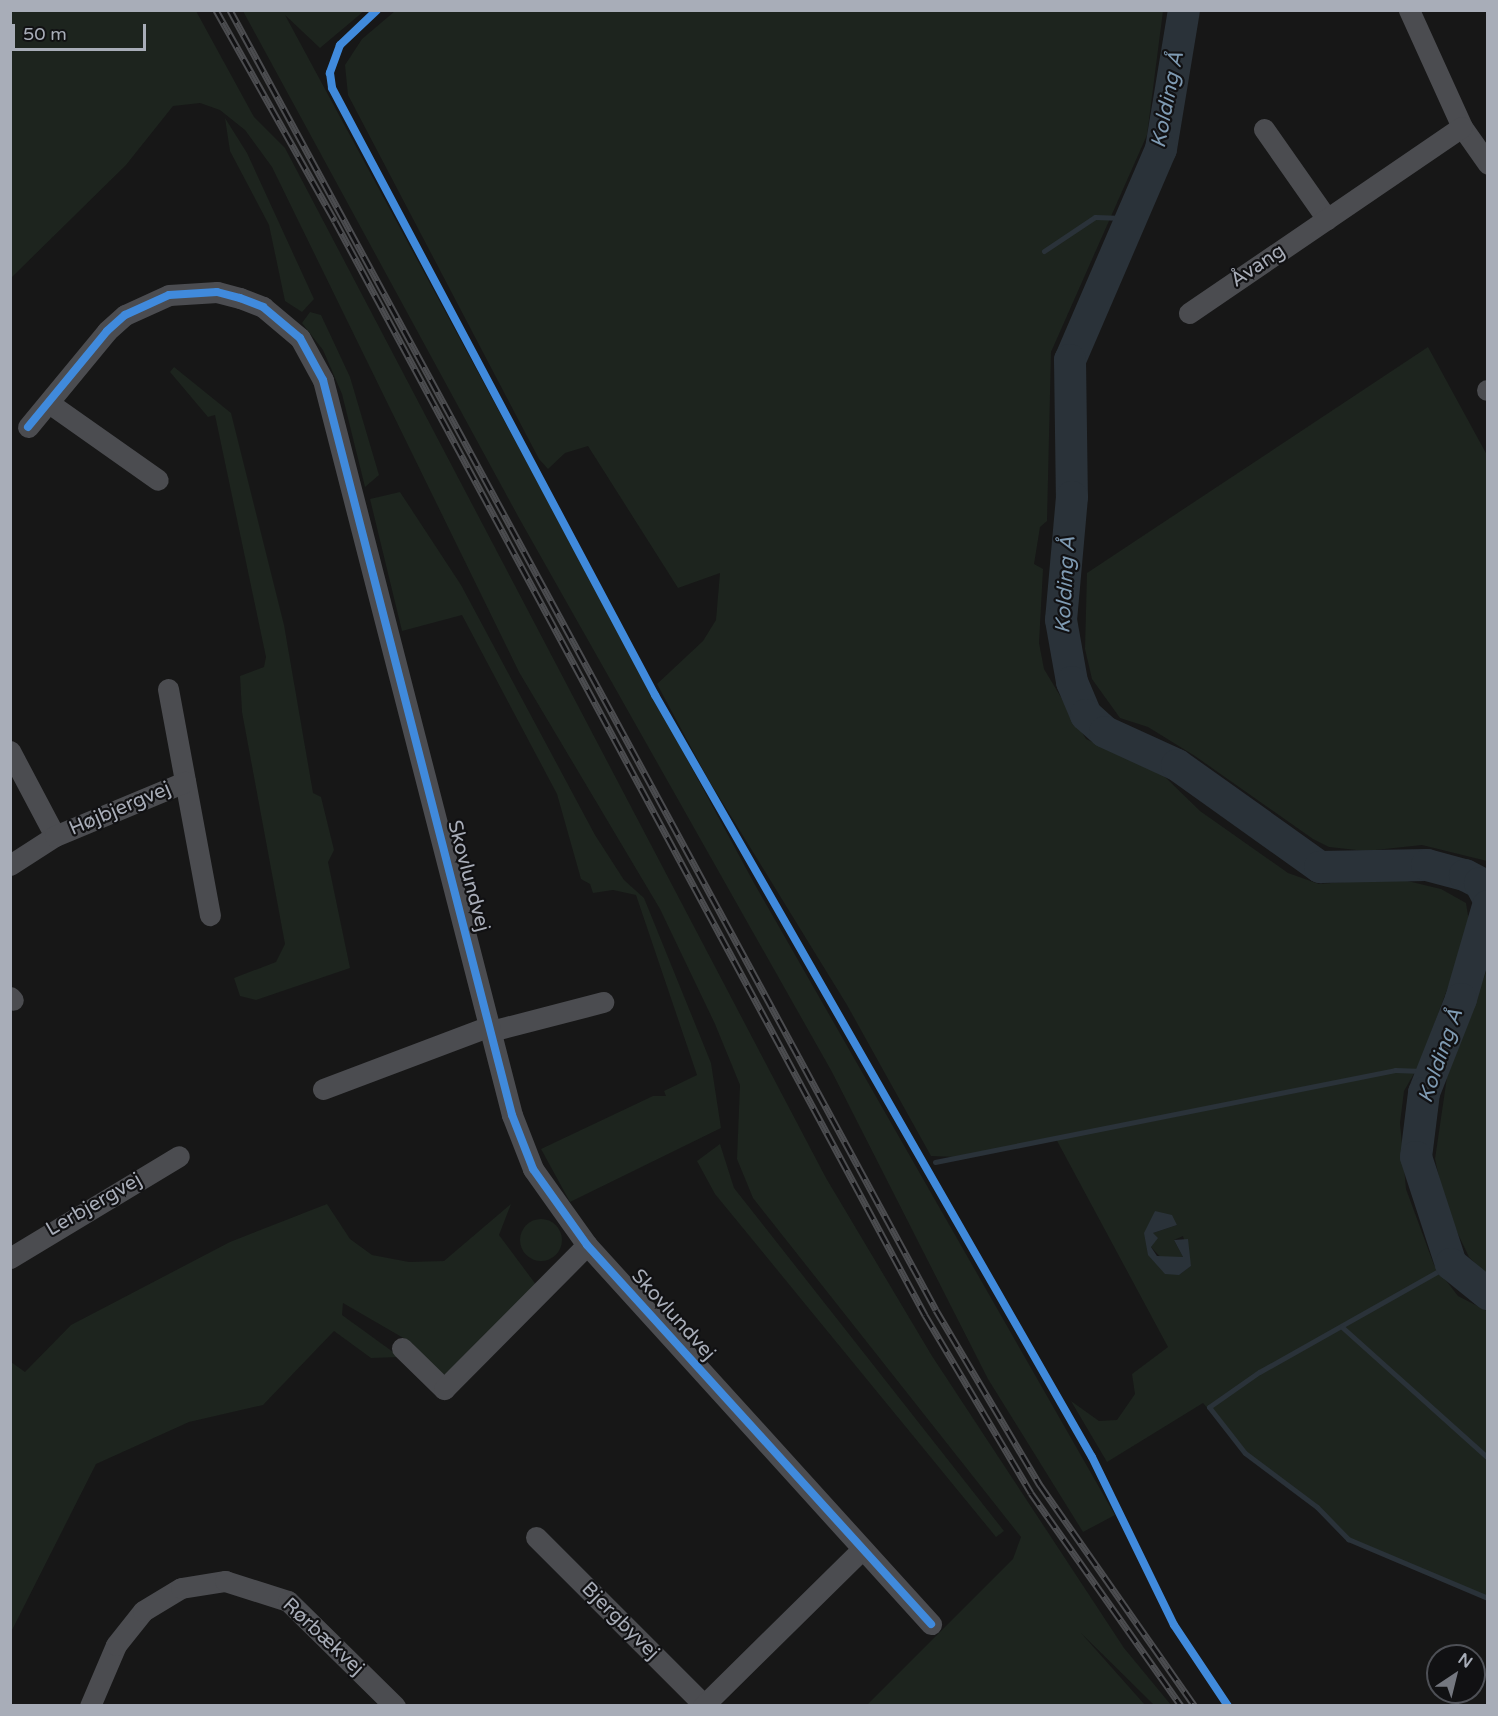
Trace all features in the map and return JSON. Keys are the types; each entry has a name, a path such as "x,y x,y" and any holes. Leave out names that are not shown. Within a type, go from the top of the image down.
{"street":[{"path":"1409,10 1462,127 1488,164"},
{"name":"Åvang","path":"1189,313 1462,127"},
{"path":"1264,129 1327,219"},
{"name":"Skovlundvej","path":"28,427 107,331 139,307 169,295 217,292 240,298 263,308 300,338 323,380 512,1115 533,1169 587,1245 931,1624"},
{"path":"49,403 158,480"},
{"name":"Højbjergvej","path":"168,689 210,915"},
{"name":"Højbjergvej","path":"10,751 55,836"},
{"name":"Højbjergvej","path":"10,865 55,836 185,782"},
{"path":"323,1089 491,1029 603,1002"},
{"name":"Lerbjergvej","path":"10,1258 179,1156"},
{"path":"402,1348 444,1389 587,1245"},
{"name":"Bjergbyvej","path":"536,1537 704,1705 862,1549"},
{"name":"Rørbækvej","path":"90,1706 116,1645 143,1611 181,1588 225,1581 268,1590 288,1600 395,1706"}],"shaded area":[{"path":"11,10 196,11 254,117 285,148 826,1178 932,1356 1124,1648 1171,1705 1154,1705 1081,1633 1145,1705 867,1705 1013,1559 1021,1537 753,1198 737,1159 740,1085 715,1024 660,909 519,672 272,167 245,130 220,110 200,103 173,106 126,165 11,278"},
{"path":"243,11 364,11 320,48 285,15 754,883 1115,1515 1083,1532 988,1379 832,1072 519,518"},
{"path":"395,11 1163,11 1147,135 1051,352 1047,521 1040,527 1034,564 1043,569 1039,643 1044,669 1086,739 1161,773 1200,811 1288,873 1319,884 1395,878 1441,889 1466,903 1470,928 1419,1065 1404,1091 1400,1123 1406,1189 1434,1265 1458,1296 1487,1311 1487,1598 1348,1539 1317,1507 1245,1453 1203,1403 1107,1462 1071,1401 1099,1421 1117,1420 1135,1394 1132,1374 1168,1347 1055,1137 956,1157 931,1156 847,1005 708,779 657,684 703,641 716,620 720,573 678,588 588,446 565,453 548,469 539,459 348,95 345,65 362,39","holes":["1155,1211 1177,1225 1153,1233 1151,1247 1163,1260 1183,1257 1174,1240 1183,1236 1191,1266 1180,1274 1166,1274 1148,1254"]},
{"path":"225,118 247,153 314,299 302,312 285,301 269,225 230,151"},
{"path":"310,312 321,315 350,377 379,475 365,487 342,394 323,350 302,323"},
{"path":"1428,347 1487,455 1487,861 1422,845 1366,851 1329,847 1313,839 1195,756 1148,727 1120,718 1092,679 1085,649 1087,573"},
{"path":"174,367 231,413 284,625 313,793 321,797 334,850 328,862 350,968 256,1000 240,996 234,978 276,962 285,944 242,712 240,676 264,667 266,657 215,415 208,417 170,372"},
{"path":"400,492 461,585 595,835 624,880 644,898 711,1063 721,1128 570,1202 541,1149 653,1096 666,1096 664,1091 697,1075 636,895 613,890 593,893 590,884 581,879 557,794 462,615 402,631 370,499"},
{"path":"1487,969 1487,1276 1469,1257 1446,1209 1435,1159 1447,1077"},
{"path":"720,1144 734,1188 1004,1531 996,1537 715,1194 697,1161"},
{"path":"327,1204 350,1239 372,1255 409,1262 444,1261 511,1204 499,1235 537,1286 447,1374 438,1375 412,1343 343,1303 342,1315 400,1357 371,1358 334,1331 263,1405 189,1422 96,1464 11,1632 11,1362 25,1372 71,1325 230,1242"},
{"path":"1155,1211 1172,1215 1177,1225 1153,1233 1158,1238 1151,1247 1157,1256 1183,1257 1174,1240 1188,1239 1191,1266 1179,1275 1165,1274 1148,1255 1144,1233"},
{"path":"541,1219 556,1225 562,1240 556,1255 541,1261 526,1255 520,1240 526,1225"}],"waterway":[{"name":"Kolding Å","path":"1184,10 1161,149 1070,360 1072,497 1061,620 1072,682 1086,715 1105,732 1177,765 1320,867 1427,865 1465,875 1480,883 1488,898"},
{"path":"1044,251 1095,217 1130,218"},
{"name":"Kolding Å","path":"1488,906 1461,999 1424,1093 1416,1157 1451,1264 1488,1294"},
{"path":"935,1162 1395,1070 1431,1071"},
{"path":"1451,1264 1259,1372 1209,1407 1245,1453 1317,1507 1348,1539 1488,1598"},
{"path":"1342,1327 1488,1458"}],"railway":[{"path":"216,10 335,221 925,1315 1031,1493 1181,1706"},
{"path":"230,10 936,1310 1040,1485 1195,1706"}],"cycle path":[{"path":"377,10 340,45 330,73 332,88 655,695 1092,1457 1174,1625 1228,1706"},
{"path":"28,427 107,331 125,315 169,295 217,292 240,298 263,307 300,338 323,380 512,1115 533,1169 587,1245 931,1624"}]}
